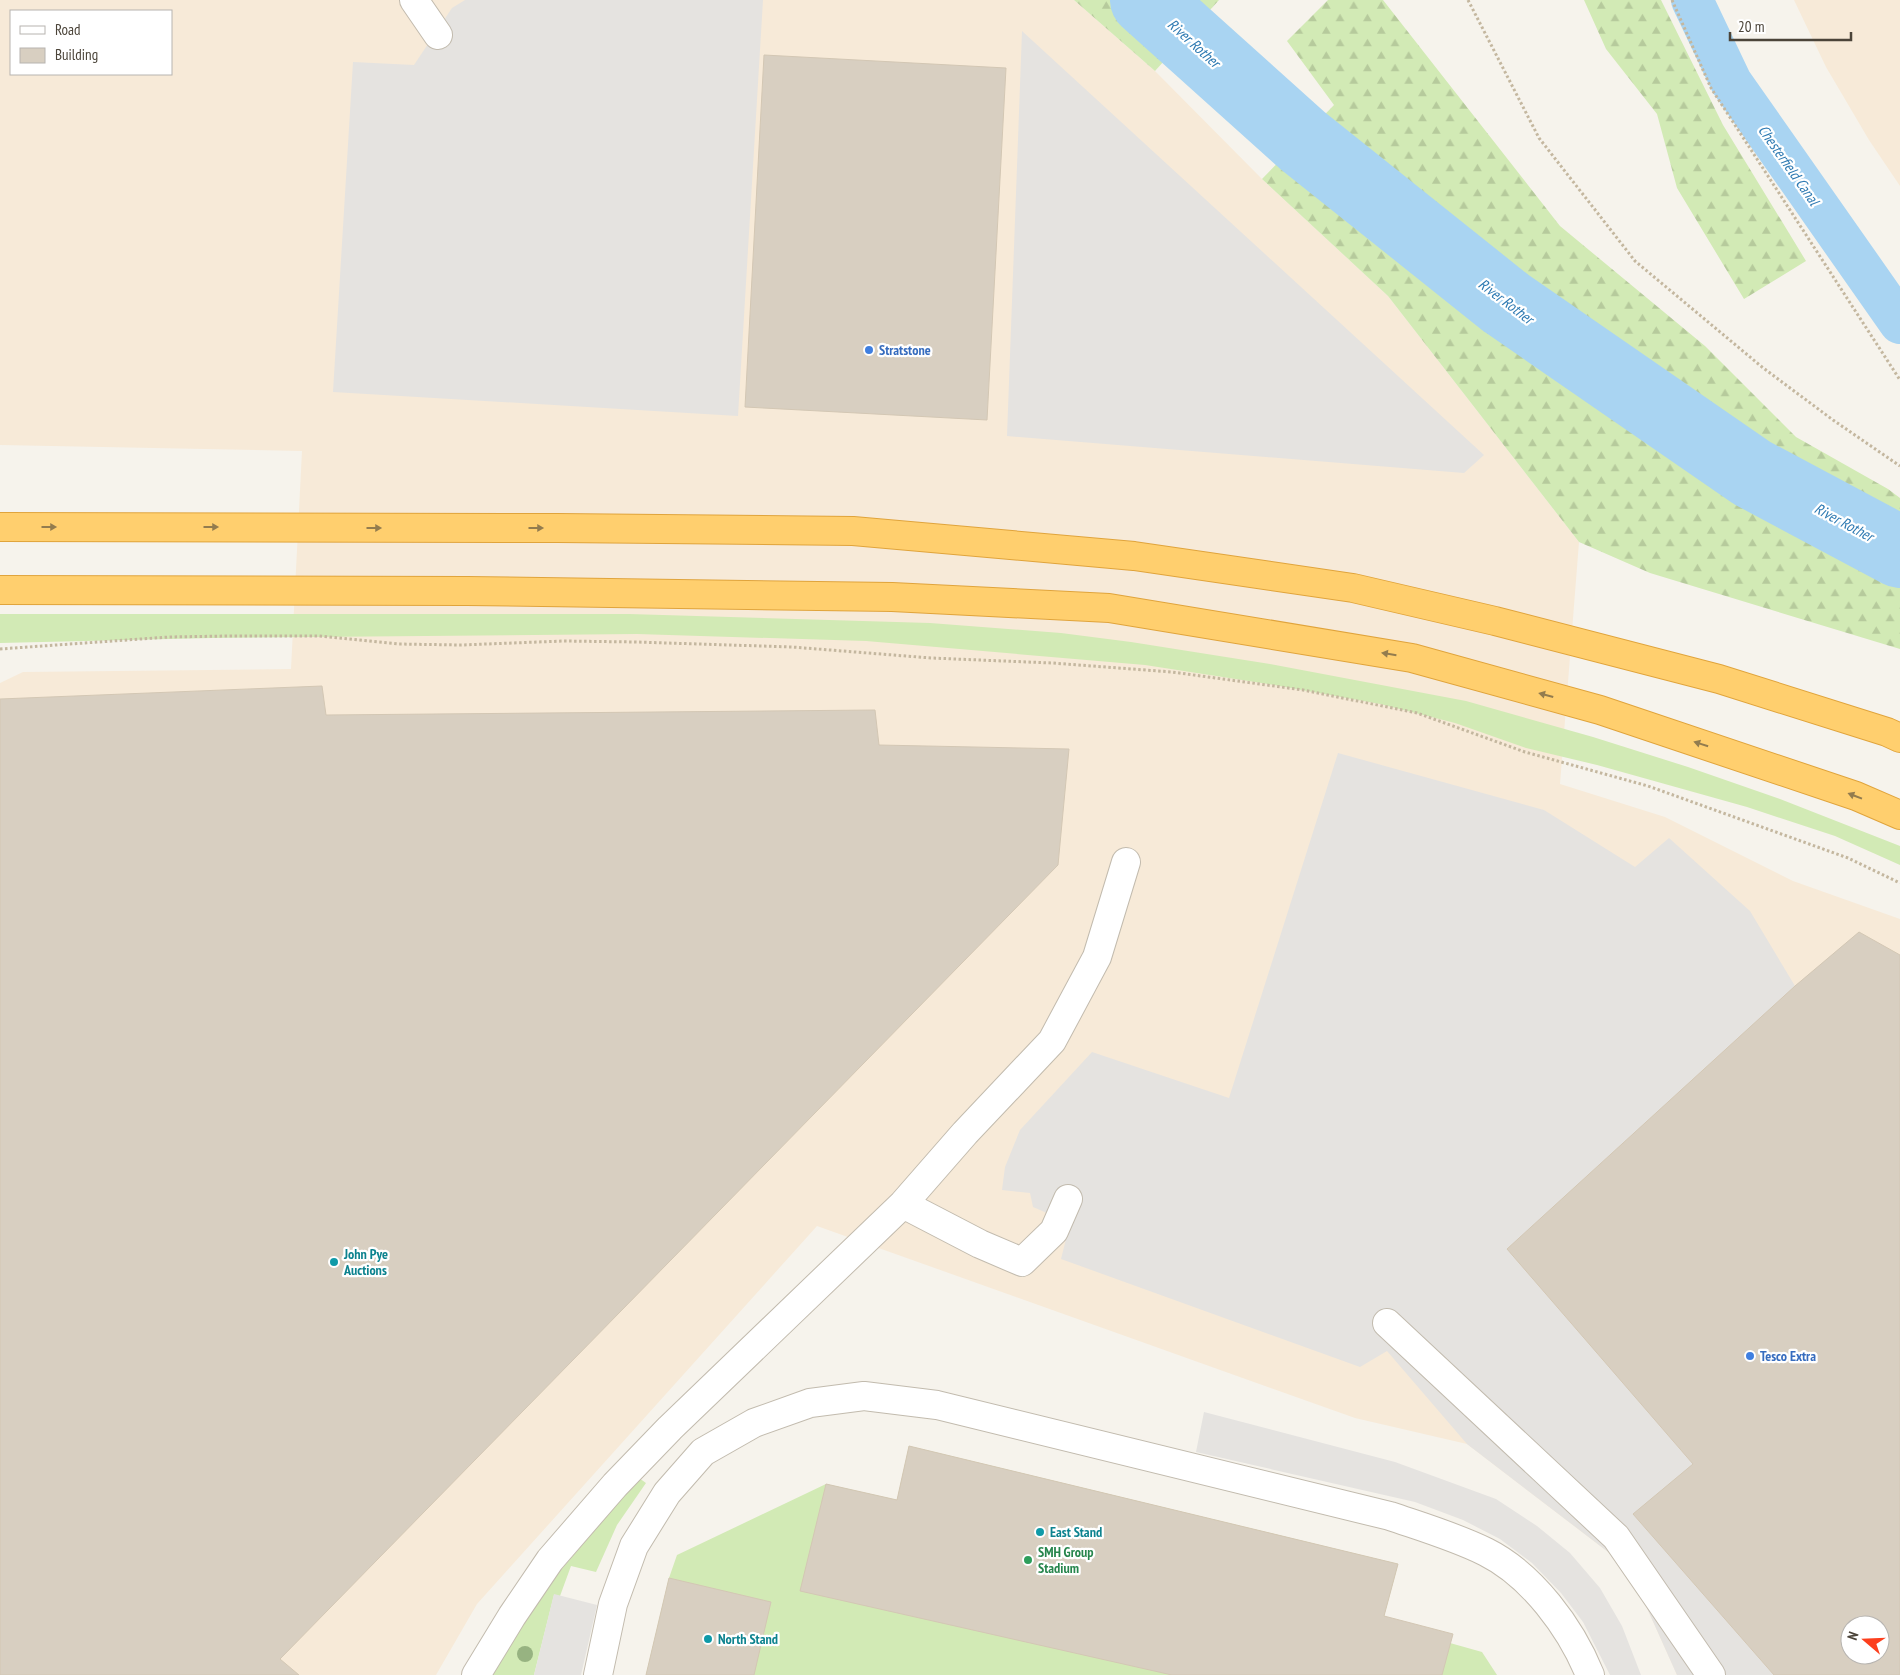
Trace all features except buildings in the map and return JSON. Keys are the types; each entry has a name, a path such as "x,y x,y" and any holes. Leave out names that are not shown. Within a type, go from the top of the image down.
{"highway":[{"path":"0,527 548,528 852,531 1134,556 1353,588 1495,621 1719,679 1887,732 1900,738"},
{"path":"0,590 466,591 892,597 1109,608 1412,658 1600,710 1856,796 1900,815"}],"lane":[{"path":"414,0 438,35"},
{"path":"476,1675 512,1616 550,1560 615,1485 670,1428 903,1204 965,1133 1052,1041 1097,957 1126,862"},
{"path":"903,1204 980,1244 1022,1262 1054,1231 1068,1199"},
{"path":"1387,1323 1616,1537 1712,1675"},
{"path":"598,1675 613,1604 634,1546 667,1493 704,1452 754,1424 810,1403 864,1396 937,1405 1390,1516 1433,1530 1487,1552 1529,1582 1580,1651 1590,1675"}],"path":[{"path":"1468,0 1539,138 1635,261 1762,367 1833,420 1900,466"},
{"path":"1672,0 1711,88 1900,380"},
{"path":"0,649 169,636 319,636 398,644 461,645 564,641 636,642 792,647 931,658 1052,663 1172,672 1303,690 1417,713 1525,752 1648,786 1848,858 1900,883"}],"shaded area":[{"path":"0,0 1074,0 1155,71 1262,179 1388,296 1579,542 1560,784 1665,817 1793,881 1900,919 1900,1675 1677,1675 1629,1568 1467,1444 1355,1418 817,1226 477,1604 436,1675 0,1675 0,683 23,672 291,669 302,451 0,445"},
{"path":"465,0 763,0 738,416 333,392 353,62 414,65 452,8"},
{"path":"1794,0 1900,0 1900,186 1869,140 1826,67"},
{"path":"1022,31 1484,455 1464,473 1007,436"},
{"path":"1338,753 1544,810 1635,867 1669,838 1750,911 1795,986 1859,932 1900,1675 1677,1675 1629,1568 1467,1444 1387,1351 1360,1367 1061,1259 1070,1223 1033,1207 1030,1193 1002,1190 1005,1167 1020,1130 1092,1052 1229,1098"},
{"path":"1204,1412 1395,1462 1496,1499 1537,1526 1570,1553 1600,1588 1622,1626 1641,1675 1610,1675 1583,1622 1561,1593 1532,1563 1500,1539 1463,1520 1415,1502 1196,1452"},
{"path":"554,1594 597,1605 581,1675 534,1675"}],"green space":[{"path":"1074,0 1219,0 1155,71"},
{"path":"1328,0 1383,0 1560,226 1705,346 1796,437 1888,489 1900,498 1900,649 1650,573 1579,542 1388,296 1262,179 1334,105 1287,41"},
{"path":"1584,0 1661,0 1723,125 1806,261 1744,299 1677,188 1657,114 1606,49"},
{"path":"0,614 629,614 930,623 1061,633 1131,642 1270,664 1466,701 1593,737 1780,799 1900,846 1900,865 1835,836 1747,807 1597,765 1526,748 1455,723 1380,704 1145,665 866,641 637,634 212,638 0,643"},
{"name":"SMH Group Stadium","path":"909,1446 1398,1564 1384,1616 1450,1643 1482,1652 1497,1675 646,1675 669,1578 677,1555 826,1484 897,1500"},
{"path":"639,1478 646,1483 617,1525 596,1572 571,1566 560,1596 554,1595 534,1675 488,1675 543,1591"}],"waterway":[{"name":"River Rother","path":"1146,0 1303,141 1506,303 1752,473 1900,552"},
{"name":"Chesterfield Canal","path":"1692,0 1731,82 1900,323"}],"place":[{"name":"Stratstone","path":"869,350"},
{"name":"John Pye Auctions","path":"334,1262"},
{"name":"Tesco Extra","path":"1750,1356"},
{"name":"East Stand","path":"1040,1532"},
{"name":"SMH Group Stadium","path":"1028,1560"},
{"name":"North Stand","path":"708,1639"}]}
